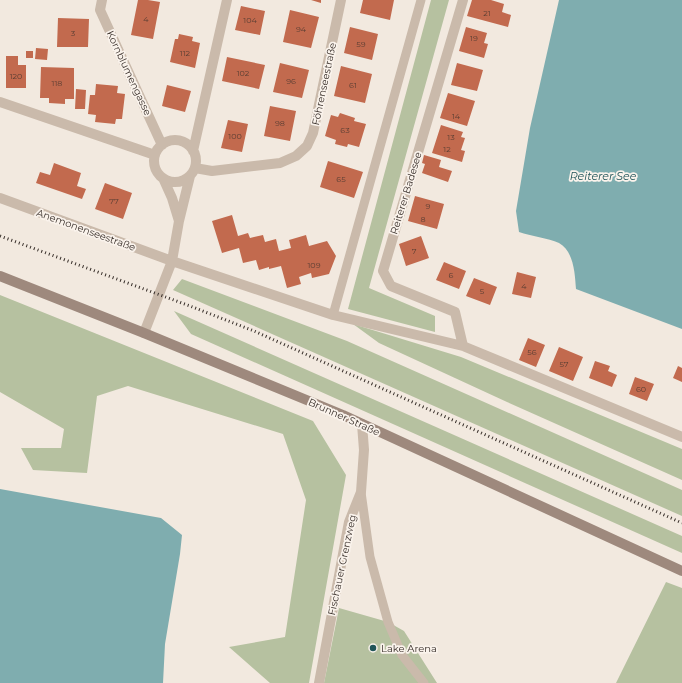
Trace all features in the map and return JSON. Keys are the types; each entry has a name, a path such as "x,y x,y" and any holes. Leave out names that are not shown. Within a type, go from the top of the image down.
{"main road":[{"name":"Brunner Straße","path":"0,276 144,333 343,415 682,571"}],"street":[{"name":"Kornblumengasse","path":"102,0 100,10 162,145"},
{"path":"193,151 227,0"},
{"name":"Föhrenseestraße","path":"192,172 280,163 296,156 307,146 313,132 342,0"},
{"name":"Reiterer Badesee","path":"463,0 383,271 391,286 455,312 463,346"},
{"path":"0,102 155,155"},
{"path":"144,333 172,261 179,220 196,162 193,151 189,146 176,140 162,145 155,155 155,168 163,178 168,181 180,181 192,172"},
{"path":"163,178 172,198 179,220"},
{"name":"Anemonenseestraße","path":"0,198 172,261"},
{"path":"172,261 333,315 463,346 682,437"},
{"name":"Fischauer Grenzweg","path":"319,683 349,522 360,492 364,450 362,424"}],"lane":[{"path":"333,315 421,0"},
{"path":"360,492 370,557 388,622 402,655 424,683"}],"green space":[{"path":"431,0 449,0 369,288 435,316 435,332 348,309"},
{"path":"182,279 347,341 682,490 682,516 173,290"},
{"path":"0,295 313,421 346,475 309,683 270,683 229,647 285,637 306,500 283,434 128,386 97,396 87,473 33,470 21,448 61,448 64,429 0,392"},
{"path":"174,311 682,536 682,553 191,334"},
{"path":"353,324 461,357 682,449 682,480 379,343"},
{"path":"666,582 682,588 682,683 616,683"},
{"name":"Lake Arena","path":"339,608 388,622 404,631 437,683 324,683"}],"water":[{"name":"Reiterer See","path":"559,0 682,0 682,329 576,289 571,257 564,247 555,241 519,232 516,211 530,128"},
{"path":"0,489 161,518 182,535 165,644 163,683 0,683"}],"building":[{"path":"138,0 160,2 153,39 131,35"},
{"path":"311,0 321,0 321,3"},
{"path":"363,0 394,0 390,20 360,13"},
{"path":"472,0 491,0 504,4 502,12 511,15 508,27 467,16"},
{"path":"241,6 265,11 260,35 235,30"},
{"path":"290,10 319,17 311,48 283,42"},
{"path":"58,18 89,19 88,47 57,47"},
{"path":"350,27 378,34 372,60 344,53"},
{"path":"466,27 487,33 484,43 488,44 484,58 459,51"},
{"path":"179,34 193,37 192,41 200,43 195,68 170,62 175,39 178,39"},
{"path":"36,48 48,49 47,60 35,59"},
{"path":"26,51 33,51 33,58 26,58"},
{"path":"6,56 18,56 18,65 26,65 26,88 6,88"},
{"path":"227,57 265,65 259,89 222,81"},
{"path":"280,63 309,70 302,98 273,92"},
{"path":"457,63 483,70 477,91 451,85"},
{"path":"341,66 372,74 365,103 334,96"},
{"path":"41,67 74,68 74,99 65,99 65,104 49,103 49,98 40,98"},
{"path":"96,84 118,86 117,93 125,94 122,119 116,119 115,124 95,122 96,115 88,114 90,95 95,95"},
{"path":"167,85 191,91 185,112 162,106"},
{"path":"76,89 86,90 85,109 75,109"},
{"path":"448,93 475,101 467,126 440,118"},
{"path":"270,106 296,111 290,141 264,136"},
{"path":"340,113 355,118 354,121 366,124 359,147 348,144 347,147 335,144 336,140 325,136 331,115 338,117"},
{"path":"228,120 248,124 242,152 221,148"},
{"path":"441,125 463,132 461,137 465,138 461,150 465,151 462,162 432,153"},
{"path":"424,155 441,160 439,167 452,171 448,182 422,173 425,164 422,163"},
{"path":"328,161 363,172 354,198 320,187"},
{"path":"54,163 81,173 77,186 86,189 82,199 36,183 40,172 50,175"},
{"path":"105,183 132,193 123,219 95,209"},
{"path":"415,196 444,204 437,229 408,221"},
{"path":"232,215 238,236 248,233 250,238 263,235 265,242 276,239 279,251 291,248 289,240 306,235 309,246 327,241 336,256 329,274 312,278 311,273 299,277 301,284 287,288 281,266 259,270 256,260 243,263 239,248 222,253 212,221"},
{"path":"421,236 429,258 406,266 399,244"},
{"path":"444,262 466,271 459,289 436,280"},
{"path":"517,272 536,277 531,298 512,294"},
{"path":"474,278 497,287 490,305 466,296"},
{"path":"528,338 545,345 536,367 519,360"},
{"path":"559,347 583,357 573,381 549,371"},
{"path":"595,361 610,366 608,371 617,375 612,387 589,378"},
{"path":"678,366 682,368 682,382 673,378"},
{"path":"635,377 654,384 647,401 629,394"}],"railway":[{"path":"0,236 254,331 682,523"}],"place":[{"name":"Lake Arena","path":"373,648"}]}
